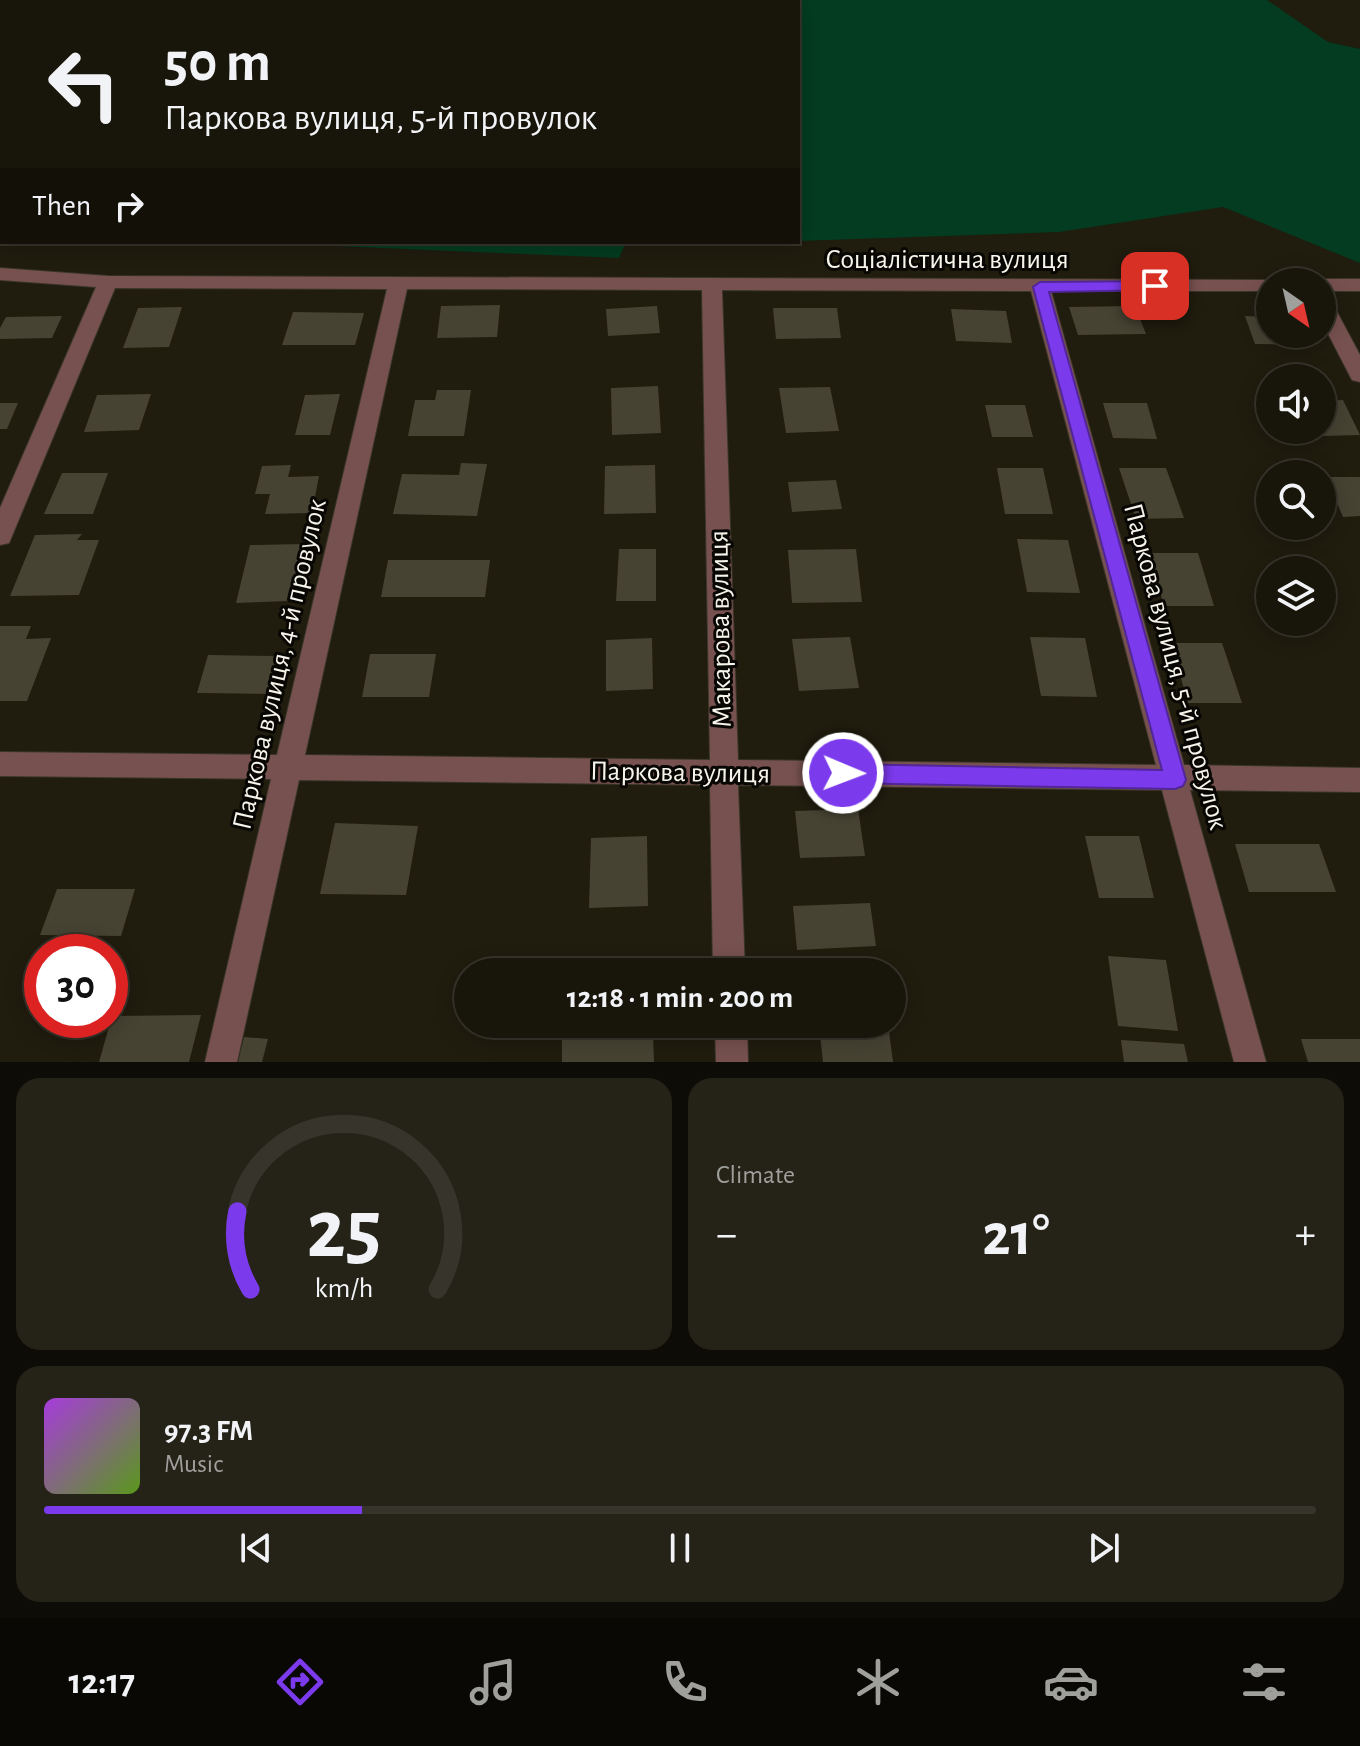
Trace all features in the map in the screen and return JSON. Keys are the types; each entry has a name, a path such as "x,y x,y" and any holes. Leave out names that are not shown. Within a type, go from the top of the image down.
{"street":[{"name":"Соціалістична вулиця","path":"0,274 108,282 1040,287 1256,285"},
{"path":"0,536 108,282"},
{"name":"Паркова вулиця, 4-й провулок","path":"221,1062 285,769 399,282"},
{"path":"1336,285 1360,285"},
{"name":"Макарова вулиця","path":"712,286 729,958"},
{"name":"Паркова вулиця, 5-й провулок","path":"1040,287 1250,1062"},
{"path":"1336,329 1360,375"},
{"name":"Паркова вулиця","path":"0,764 1360,780"},
{"path":"731,1038 732,1062"}],"green space":[{"path":"800,0 1267,0 1328,42 1360,49 1360,263 1223,207 1059,232 800,241"},
{"path":"288,244 625,244 619,258"}],"building":[{"path":"500,305 497,337 437,338 441,306"},
{"path":"657,306 660,333 608,336 606,309"},
{"path":"1135,306 1146,334 1078,335 1069,307"},
{"path":"182,307 169,347 123,348 138,308"},
{"path":"773,308 837,308 841,338 776,339"},
{"path":"951,309 1006,311 1012,343 956,341"},
{"path":"293,312 364,313 355,345 282,345"},
{"path":"62,316 52,338 0,339 0,328 6,317"},
{"path":"1245,316 1256,316 1255,344"},
{"path":"658,386 661,433 612,435 611,388"},
{"path":"830,387 839,431 786,433 779,388"},
{"path":"437,390 471,390 464,436 408,436 415,400 435,400"},
{"path":"151,394 139,430 84,432 97,395"},
{"path":"340,394 330,435 295,435 305,395"},
{"path":"1336,400 1343,400 1360,435 1336,436"},
{"path":"0,403 18,403 7,429 0,429"},
{"path":"1103,403 1147,403 1157,439 1113,438"},
{"path":"985,405 1025,405 1033,437 992,437"},
{"path":"461,463 487,464 477,516 393,514 402,474 459,475"},
{"path":"291,465 288,477 319,476 312,513 265,514 270,494 255,494 262,466"},
{"path":"655,465 656,513 604,514 605,466"},
{"path":"997,468 1043,468 1053,514 1005,514"},
{"path":"1119,468 1166,468 1184,518 1136,519"},
{"path":"62,473 108,473 93,514 44,514"},
{"path":"1336,477 1360,477 1360,516 1343,517 1336,501"},
{"path":"836,480 842,509 792,512 788,482"},
{"path":"82,534 77,540 99,540 79,595 10,596 35,535"},
{"path":"1017,539 1068,540 1080,593 1027,592"},
{"path":"303,544 290,601 236,603 250,545"},
{"path":"619,549 656,549 656,601 616,601"},
{"path":"856,549 862,602 792,603 788,550"},
{"path":"1149,553 1198,553 1214,606 1164,606"},
{"path":"388,560 490,560 485,597 381,597"},
{"path":"0,626 31,626 26,639 51,638 27,701 0,701"},
{"path":"850,637 859,688 799,691 792,639"},
{"path":"1030,637 1085,638 1097,697 1041,696"},
{"path":"652,638 653,689 606,691 606,640"},
{"path":"1171,643 1222,643 1242,703 1188,703"},
{"path":"370,654 436,654 429,697 362,697"},
{"path":"208,655 281,656 271,694 197,693"},
{"path":"858,809 865,856 800,858 795,811"},
{"path":"335,823 418,826 406,895 320,894"},
{"path":"647,836 648,906 589,908 591,838"},
{"path":"1085,836 1139,836 1154,898 1099,898"},
{"path":"1235,844 1319,844 1336,892 1249,892"},
{"path":"57,889 135,889 122,934 40,934"},
{"path":"870,903 876,946 797,950 793,906"},
{"path":"1108,956 1166,960 1178,1031 1118,1026"},
{"path":"201,1015 189,1062 99,1062 106,1038 128,1038 128,1016"},
{"path":"244,1037 268,1039 262,1062 238,1062"},
{"path":"562,1038 653,1038 654,1062 562,1062"},
{"path":"820,1038 890,1038 893,1062 823,1062"},
{"path":"1301,1039 1360,1039 1360,1062 1308,1062"},
{"path":"1121,1040 1184,1044 1188,1062 1124,1062"}],"route":[{"path":"843,773 1175,780 1040,287 1155,286"}]}
